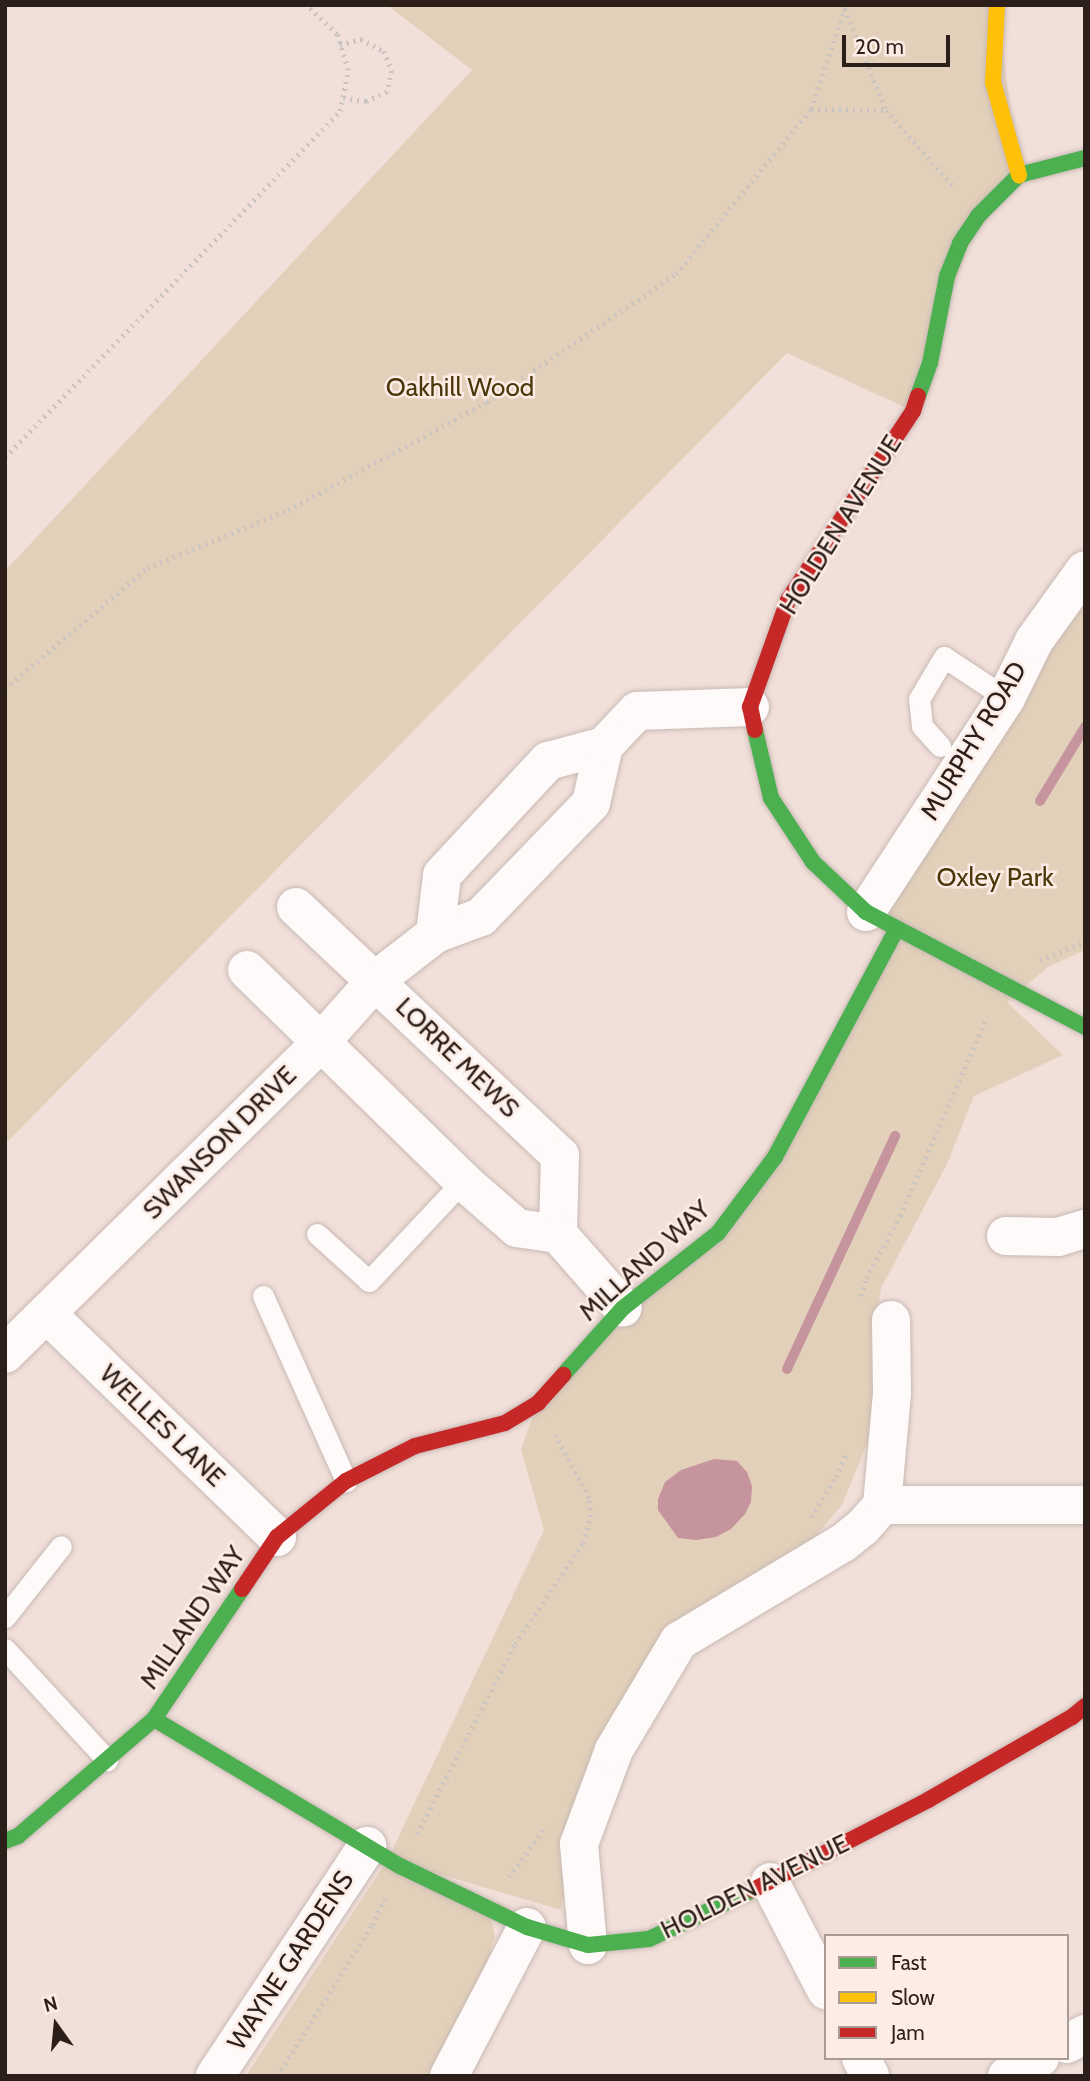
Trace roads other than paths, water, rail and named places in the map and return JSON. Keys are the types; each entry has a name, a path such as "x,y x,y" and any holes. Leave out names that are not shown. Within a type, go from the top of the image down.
{"street":[{"path":"997,5 993,82 1019,175 1085,158"},
{"name":"HOLDEN AVENUE","path":"750,707 788,600 913,411 930,363 947,276 960,243 978,216 1019,175"},
{"name":"MURPHY ROAD","path":"881,921 1006,698 1034,640 1085,570"},
{"path":"435,934 442,875 548,761 604,746 637,711 750,707 771,797 813,862 881,921 1002,982 1082,1018"},
{"name":"SWANSON DRIVE","path":"5,1354 48,1315 321,1042 376,980 435,934 481,916 591,803 604,746"},
{"name":"LORRE MEWS","path":"296,907 560,1156 558,1234"},
{"name":"MILLAND WAY","path":"5,1841 18,1836 154,1719 277,1536 346,1480 415,1446 505,1423 538,1404 623,1308 718,1233 775,1157 881,921"},
{"path":"247,970 463,1181 517,1228 558,1234 623,1308"},
{"path":"1006,1236 1058,1237 1085,1229"},
{"path":"588,1945 579,1844 614,1750 679,1641 843,1543 863,1527 882,1505 892,1392 875,1310"},
{"name":"WELLES LANE","path":"48,1315 277,1536"},
{"path":"882,1505 1085,1505"},
{"name":"HOLDEN AVENUE","path":"154,1719 400,1866 527,1927 588,1945 649,1939 770,1882 928,1800 1072,1717 1085,1706"},
{"name":"WAYNE GARDENS","path":"215,2076 367,1846"},
{"path":"770,1882 824,1986"},
{"path":"449,2076 527,1927"},
{"path":"1069,2043 1085,2034"},
{"path":"862,2060 870,2076"}],"lane":[{"path":"940,746 922,726 919,699 944,657 1006,698"},
{"path":"317,1234 369,1281 463,1181"},
{"path":"263,1296 346,1480"},
{"path":"5,1618 61,1546"},
{"path":"5,1649 107,1760"}],"waterway":[{"path":"1040,801 1085,727"},
{"path":"787,1369 895,1136"}],"park label":[{"name":"Oakhill Wood","path":"460,388"},
{"name":"Oxley Park","path":"995,878"}]}
